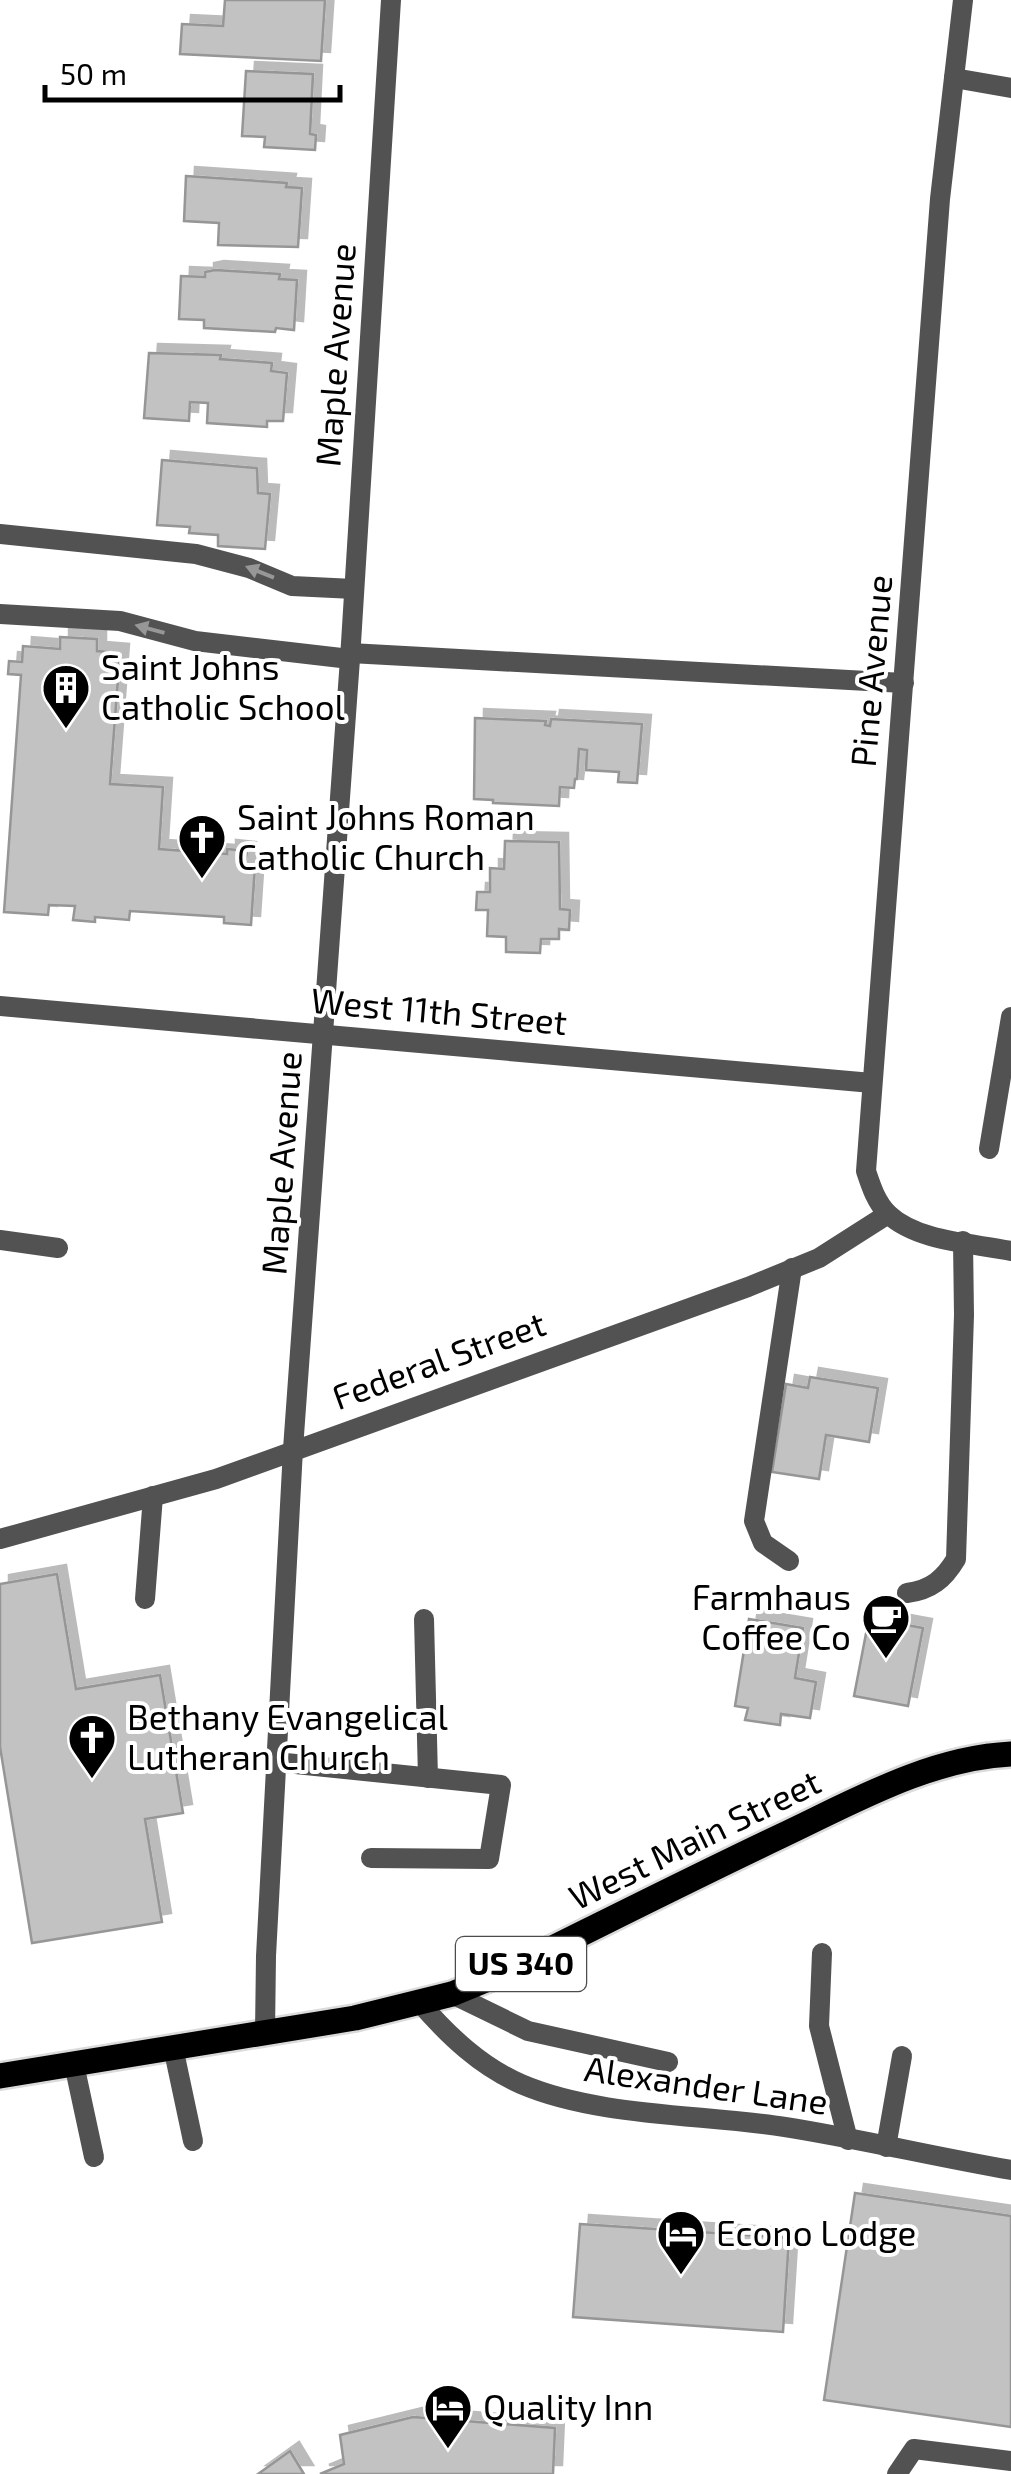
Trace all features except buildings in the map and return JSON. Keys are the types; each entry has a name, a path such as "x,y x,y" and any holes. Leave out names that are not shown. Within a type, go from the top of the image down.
{"main road":[{"name":"West Main Street","path":"0,2076 266,2032 452,1994 855,1801 929,1770 964,1760 1011,1754"}],"street":[{"name":"Maple Avenue","path":"266,2032 266,1956 293,1449 350,656 391,0"},
{"name":"Pine Avenue","path":"888,1214 874,1194 866,1170 940,198 963,0"},
{"path":"954,78 1011,88"},
{"path":"0,534 196,554 249,568 292,586 354,589"},
{"path":"0,614 120,621 194,641 350,656 904,683"},
{"name":"West 11th Street","path":"0,1006 872,1083"},
{"path":"989,1149 1011,1017"},
{"path":"888,1214 916,1231 1011,1251"},
{"name":"Federal Street","path":"0,1539 216,1479 819,1258 888,1214"},
{"path":"0,1240 58,1248"},
{"path":"908,1593 922,1591 945,1577 956,1559 963,1242"},
{"path":"789,1561 763,1543 754,1521 792,1268"},
{"path":"146,1599 153,1496"},
{"path":"424,1618 428,1778"},
{"path":"276,1762 501,1785 489,1859 370,1858"},
{"path":"822,1953 818,2026 848,2140"},
{"path":"452,1994 528,2031 668,2062"},
{"name":"Alexander Lane","path":"420,2003 471,2054 519,2083 572,2101 786,2127 1011,2170"},
{"path":"173,2047 193,2141"},
{"path":"886,2148 902,2056"},
{"path":"74,2064 94,2157"},
{"path":"896,2474 914,2449 1011,2461"}],"place":[{"name":"Saint Johns Catholic School","path":"66,730"},
{"name":"Saint Johns Roman Catholic Church","path":"202,880"},
{"name":"Farmhaus Coffee Co","path":"886,1660"},
{"name":"Bethany Evangelical Lutheran Church","path":"92,1780"},
{"name":"Econo Lodge","path":"681,2276"},
{"name":"Quality Inn","path":"448,2450"}]}
